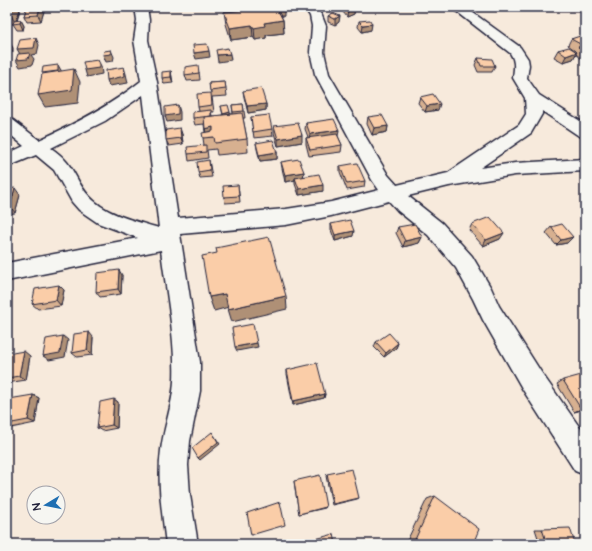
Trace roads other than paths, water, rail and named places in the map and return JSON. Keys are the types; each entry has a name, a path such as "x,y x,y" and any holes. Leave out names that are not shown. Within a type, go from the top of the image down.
{"street":[{"path":"141,7 143,20 141,40 149,82 187,362 188,386 176,440 174,464 175,498 182,544"},
{"path":"310,7 316,16 319,26 316,52 322,74 381,180 410,210 435,229 464,262 477,283 491,313 532,381 585,461"},
{"path":"457,7 515,50 521,59 522,65 520,78 533,98 585,132"},
{"path":"7,161 96,120 133,96 149,82"},
{"path":"449,179 525,129 534,114 533,98"},
{"path":"7,124 18,130 37,148 56,160 64,170 69,182 86,205 115,222 170,233"},
{"path":"7,272 170,233 286,217 331,209 449,179 515,169 585,164"}]}
